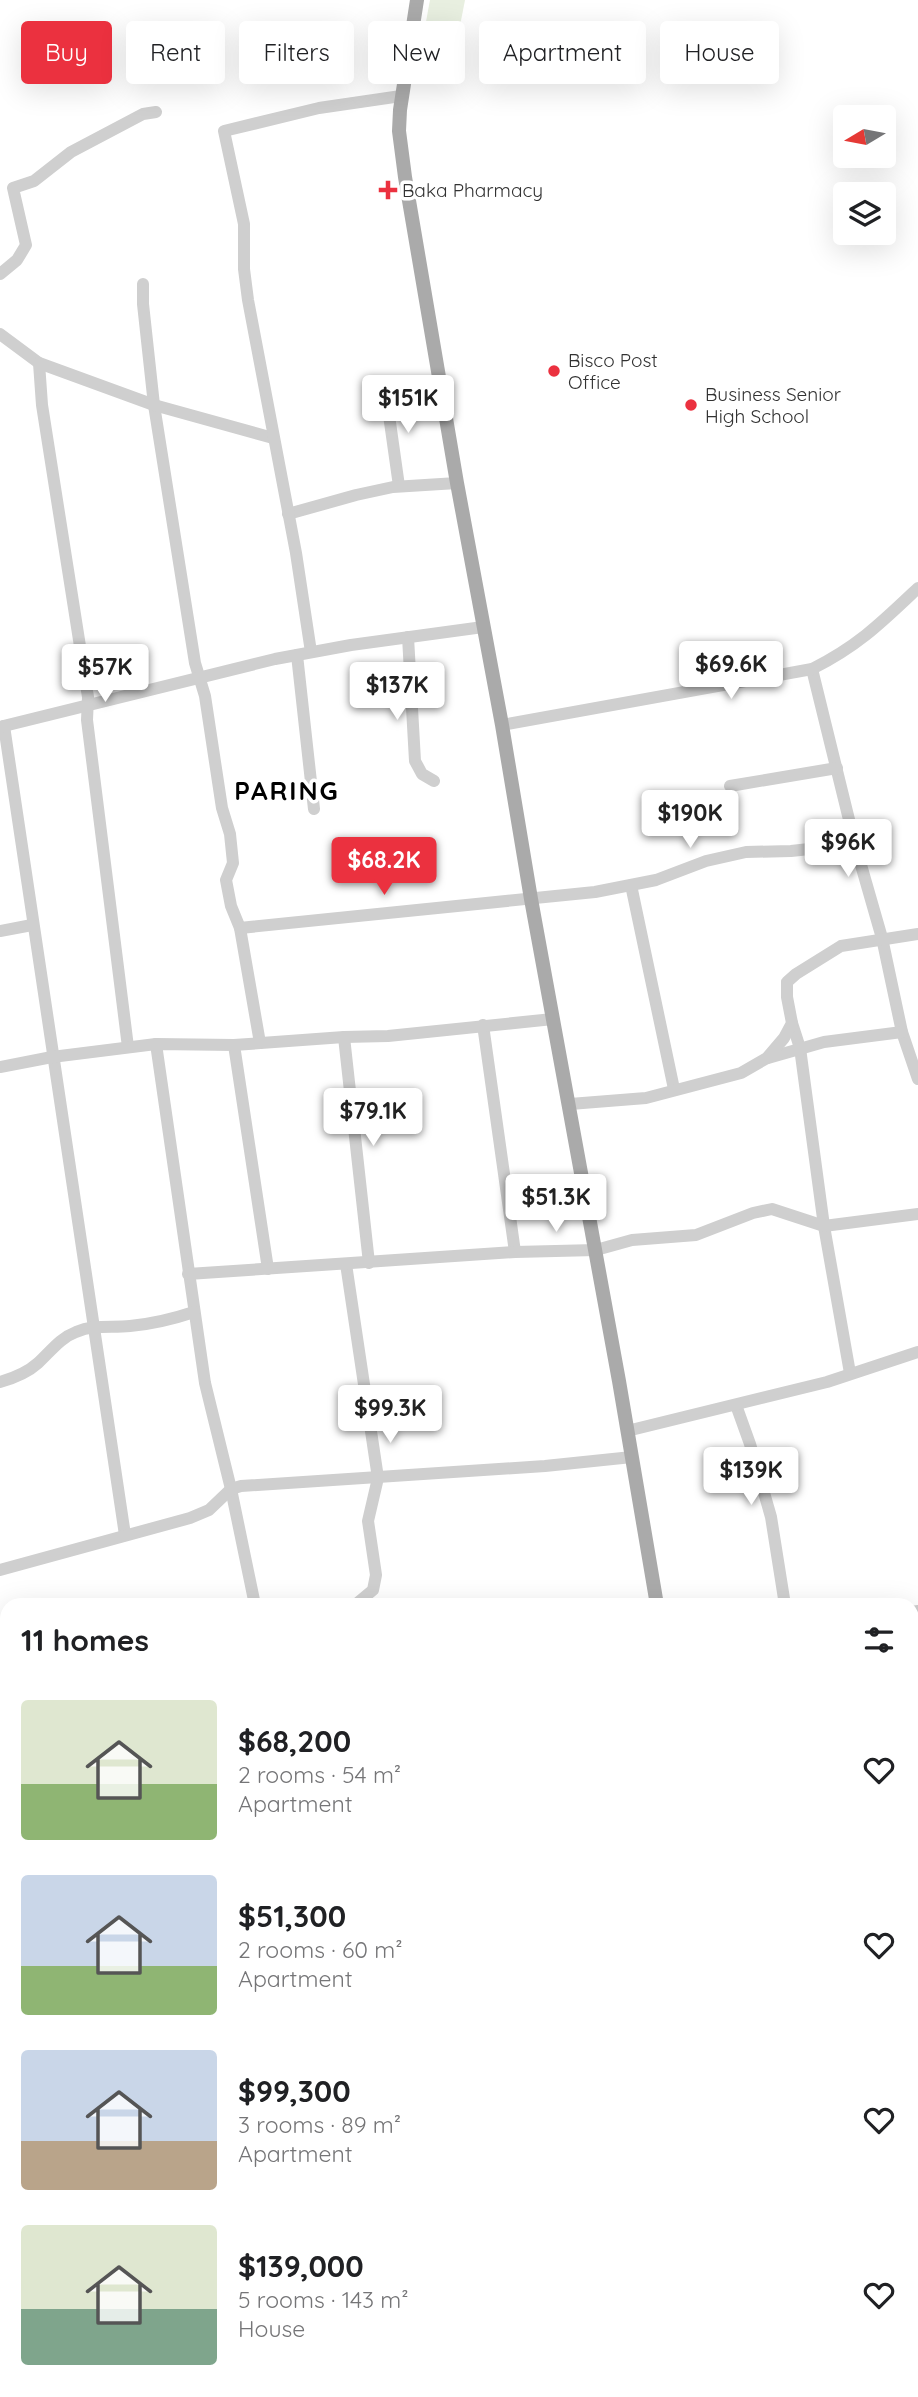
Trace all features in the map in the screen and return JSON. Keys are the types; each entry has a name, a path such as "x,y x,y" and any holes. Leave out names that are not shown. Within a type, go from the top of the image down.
{"main road":[{"path":"417,0 401,96 399,131 405,177 656,1598"}],"street":[{"path":"311,652 245,283 244,224 224,131 319,108 401,96"},
{"path":"0,274 17,260 26,245 13,188 34,181 71,152 143,114 156,112"},
{"path":"143,284 155,405 195,663 205,696 222,808 230,834 233,863 226,880 231,906 240,928 260,1043"},
{"path":"0,334 39,363 155,405 274,438"},
{"path":"39,363 42,405 88,705 87,720 128,1047"},
{"path":"385,387 399,486"},
{"path":"288,514 399,486 457,483"},
{"path":"502,725 812,669 843,653 869,635 918,588"},
{"path":"125,1535 2,727 311,652 483,627"},
{"path":"408,637 415,761 422,774 434,781"},
{"path":"297,655 314,808"},
{"path":"812,669 855,844 882,938 902,1032 918,1079"},
{"path":"730,786 837,768"},
{"path":"240,928 595,892 656,880 706,861 746,852 791,851 855,844"},
{"path":"631,885 674,1089"},
{"path":"0,931 32,925"},
{"path":"850,1373 824,1226 800,1048 787,997 787,982 841,946 918,934"},
{"path":"0,1067 52,1057 156,1044 234,1045 388,1036 553,1018"},
{"path":"767,1058 784,1038 792,1023"},
{"path":"483,1024 515,1252"},
{"path":"570,1104 646,1098 741,1073 767,1058 800,1048 824,1042 902,1032"},
{"path":"344,1037 369,1263"},
{"path":"156,1044 205,1383 254,1598"},
{"path":"234,1045 268,1269"},
{"path":"188,1274 515,1252 596,1250 632,1240 696,1235 753,1213 772,1209 824,1226 918,1214"},
{"path":"346,1264 378,1478 368,1521 376,1575 373,1590 363,1598"},
{"path":"0,1382 19,1376 36,1365 62,1340 76,1332 92,1327 126,1327 166,1321 194,1312"},
{"path":"627,1431 827,1382 918,1352"},
{"path":"736,1405 751,1444 771,1517 784,1598"},
{"path":"0,1570 190,1518 209,1510 231,1489 241,1486 545,1466 632,1457"}],"green space":[{"path":"430,0 465,0 461,21 426,21"}],"place":[{"name":"Baka Pharmacy","path":"388,190"},
{"name":"Bisco Post Office","path":"554,371"},
{"name":"Business Senior High School","path":"691,405"}],"district":[{"name":"PARING","path":"287,791"}]}
